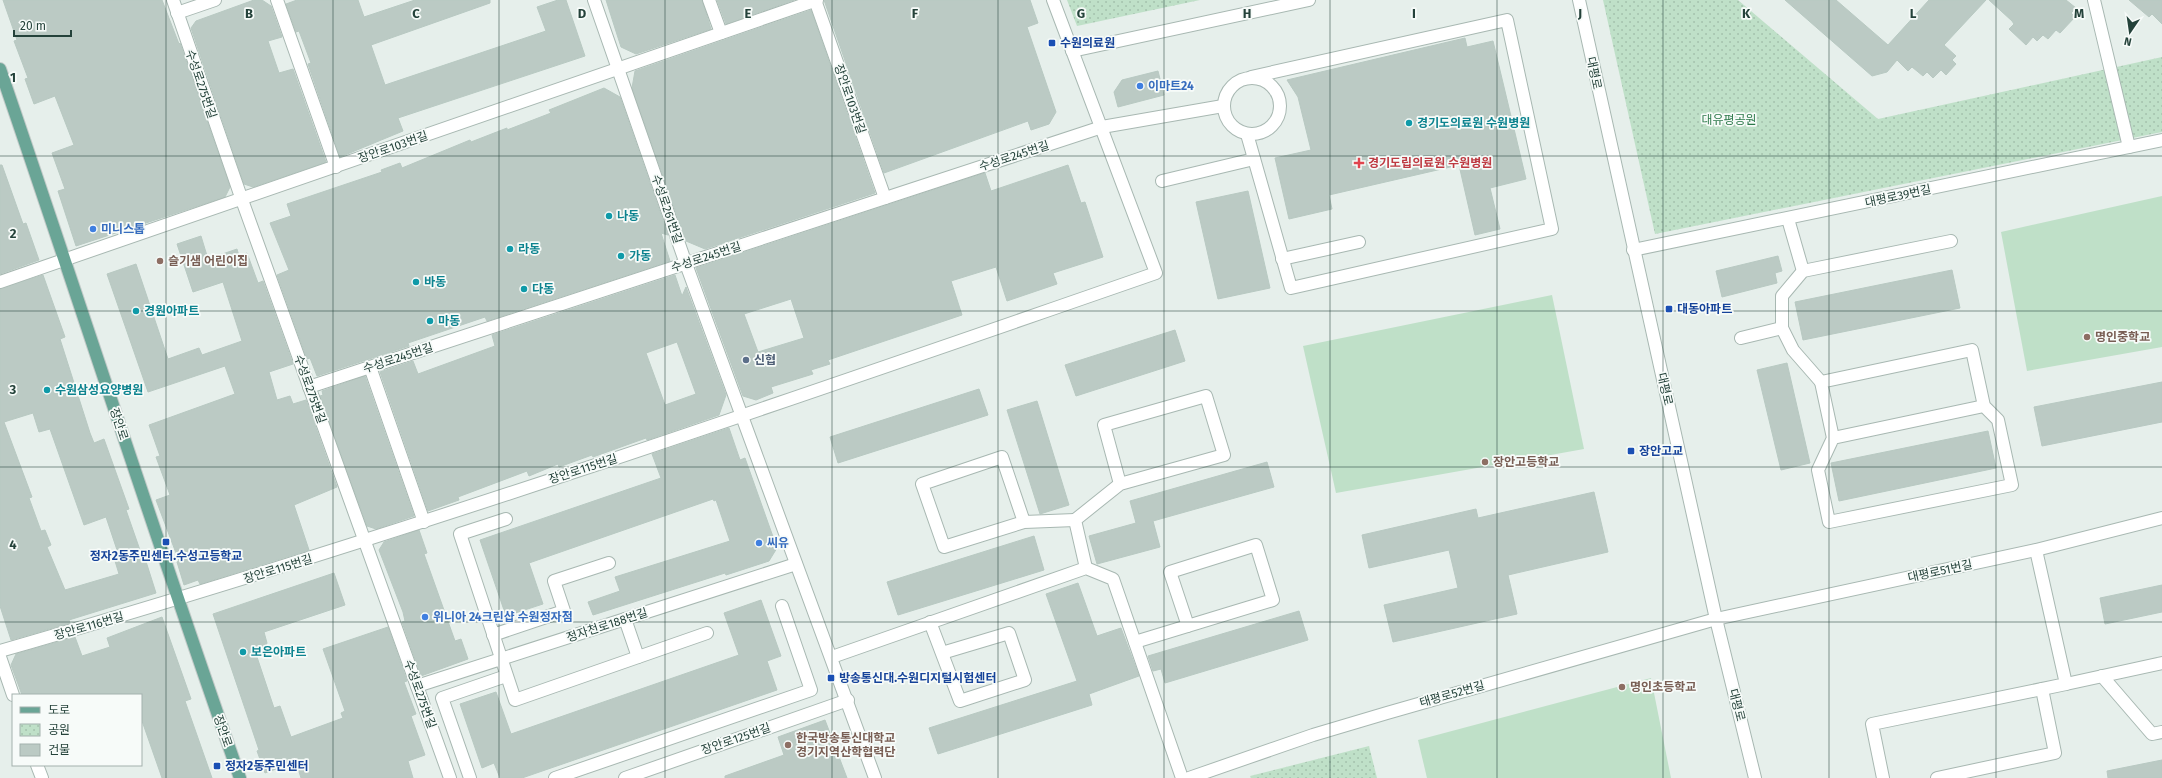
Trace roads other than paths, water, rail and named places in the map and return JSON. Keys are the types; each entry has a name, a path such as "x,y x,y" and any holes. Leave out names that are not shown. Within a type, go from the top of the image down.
{"main road":[{"name":"장안로","path":"0,70 66,261 178,600 240,778"}],"street":[{"name":"수성로275번길","path":"172,0 242,200 450,778"},
{"path":"176,13 215,0"},
{"path":"277,0 336,167"},
{"name":"수성로261번길","path":"594,0 686,264 742,417"},
{"path":"709,0 721,33"},
{"name":"장안로103번길","path":"0,282 66,261 816,0 885,198"},
{"path":"875,778 848,700 742,417 1156,273 1053,0"},
{"path":"1072,51 1309,0"},
{"name":"대평로","path":"1578,0 1716,619 1755,778"},
{"path":"2094,0 2129,147"},
{"path":"1247,134 1291,288 1552,229 1507,20 1242,79 1231,86 1224,97 1223,106 1225,116 1230,124 1238,131 1247,134 1257,134 1274,124 1280,106 1275,89 1268,82 1260,78 1251,77"},
{"name":"수성로245번길","path":"309,387 1102,127 1223,106"},
{"name":"대평로39번길","path":"1633,250 1788,219 2162,140"},
{"path":"1162,181 1254,159"},
{"path":"1788,219 1803,271"},
{"path":"1821,382 1972,350 1984,406 1998,420 2012,485 1829,522 1818,470 1833,438 1821,382 1793,350 1782,328 1782,296 1803,271 1951,241"},
{"path":"1282,259 1360,242"},
{"path":"1741,338 1782,328"},
{"path":"370,367 424,522"},
{"path":"1024,522 1002,457 922,484 944,547 1024,522 1075,520 1120,484 1224,455 1206,396 1104,425 1120,484"},
{"path":"1833,438 1984,406"},
{"name":"장안로115번길","path":"178,600 424,522 742,417"},
{"name":"대평로51번길","path":"1716,619 2036,550 2162,518"},
{"path":"506,519 460,534 500,659 515,700 707,632"},
{"path":"1075,520 1086,568"},
{"path":"1135,642 1188,626 1273,600 1256,545 1170,572 1188,626"},
{"path":"2036,550 2066,684"},
{"path":"493,636 564,611 554,582 609,563"},
{"name":"정자천로188번길","path":"417,686 796,564"},
{"path":"832,657 1086,568 1113,579 1182,778"},
{"name":"장안로116번길","path":"0,651 178,600"},
{"path":"555,778 812,690 782,606"},
{"path":"624,619 638,656"},
{"name":"태평로52번길","path":"1196,777 1313,735 1372,717 1716,619"},
{"path":"930,622 960,701 1026,680 1009,633 942,653"},
{"path":"0,657 13,694"},
{"path":"1883,778 1872,724 2162,663"},
{"path":"470,778 442,698 506,676"},
{"path":"2102,676 2152,734 2162,732"},
{"path":"1937,778 2055,753 2042,689"},
{"name":"장안로125번길","path":"625,778 848,700"},
{"path":"37,766 42,778"}],"place":[{"name":"수원의료원","path":"1052,43"},
{"name":"이마트24","path":"1140,86"},
{"name":"경기도의료원 수원병원","path":"1409,123"},
{"name":"경기도립의료원 수원병원","path":"1359,163"},
{"name":"나동","path":"609,216"},
{"name":"미니스톱","path":"93,229"},
{"name":"라동","path":"510,249"},
{"name":"가동","path":"621,256"},
{"name":"슬기샘 어린이집","path":"160,261"},
{"name":"바동","path":"416,282"},
{"name":"다동","path":"524,289"},
{"name":"대동아파트","path":"1669,309"},
{"name":"경원아파트","path":"136,311"},
{"name":"마동","path":"430,321"},
{"name":"명인중학교","path":"2087,337"},
{"name":"신협","path":"746,360"},
{"name":"수원삼성요양병원","path":"47,390"},
{"name":"장안고교","path":"1631,451"},
{"name":"장안고등학교","path":"1485,462"},
{"name":"정자2동주민센터.수성고등학교","path":"166,542"},
{"name":"씨유","path":"759,543"},
{"name":"위니아 24크린샵 수원정자점","path":"425,617"},
{"name":"보은아파트","path":"243,652"},
{"name":"방송통신대.수원디지털시험센터","path":"831,678"},
{"name":"명인초등학교","path":"1622,687"},
{"name":"한국방송통신대학교 경기지역산학협력단","path":"788,745"},
{"name":"정자2동주민센터","path":"217,766"}],"park label":[{"name":"대유평공원","path":"1729,120"}]}
